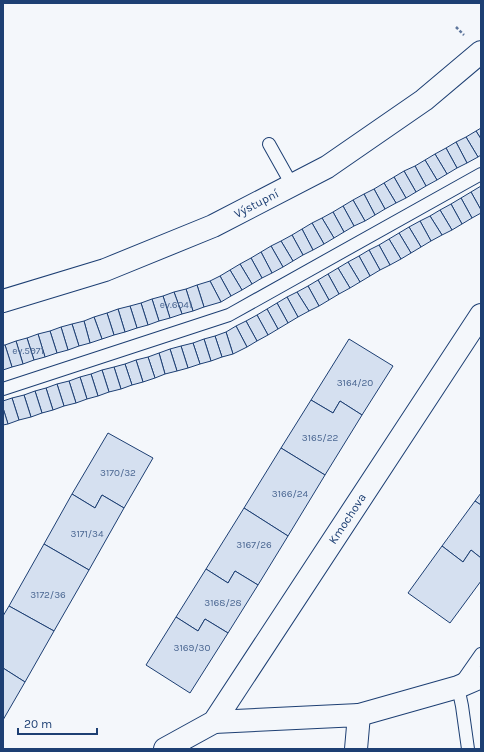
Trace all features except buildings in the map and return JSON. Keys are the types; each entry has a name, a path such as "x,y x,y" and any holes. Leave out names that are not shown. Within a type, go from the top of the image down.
{"street":[{"name":"Výstupní","path":"3,301 105,270 213,226 327,167 424,100 481,52"},
{"name":"Kmochova","path":"214,722 481,315"},
{"name":"Kmochova","path":"165,749 214,722 359,715 458,687 481,677"},
{"path":"356,749 359,715"}],"lane":[{"path":"269,144 292,185"},
{"path":"3,389 228,315 481,174"},
{"path":"468,749 458,687 481,654"}]}
